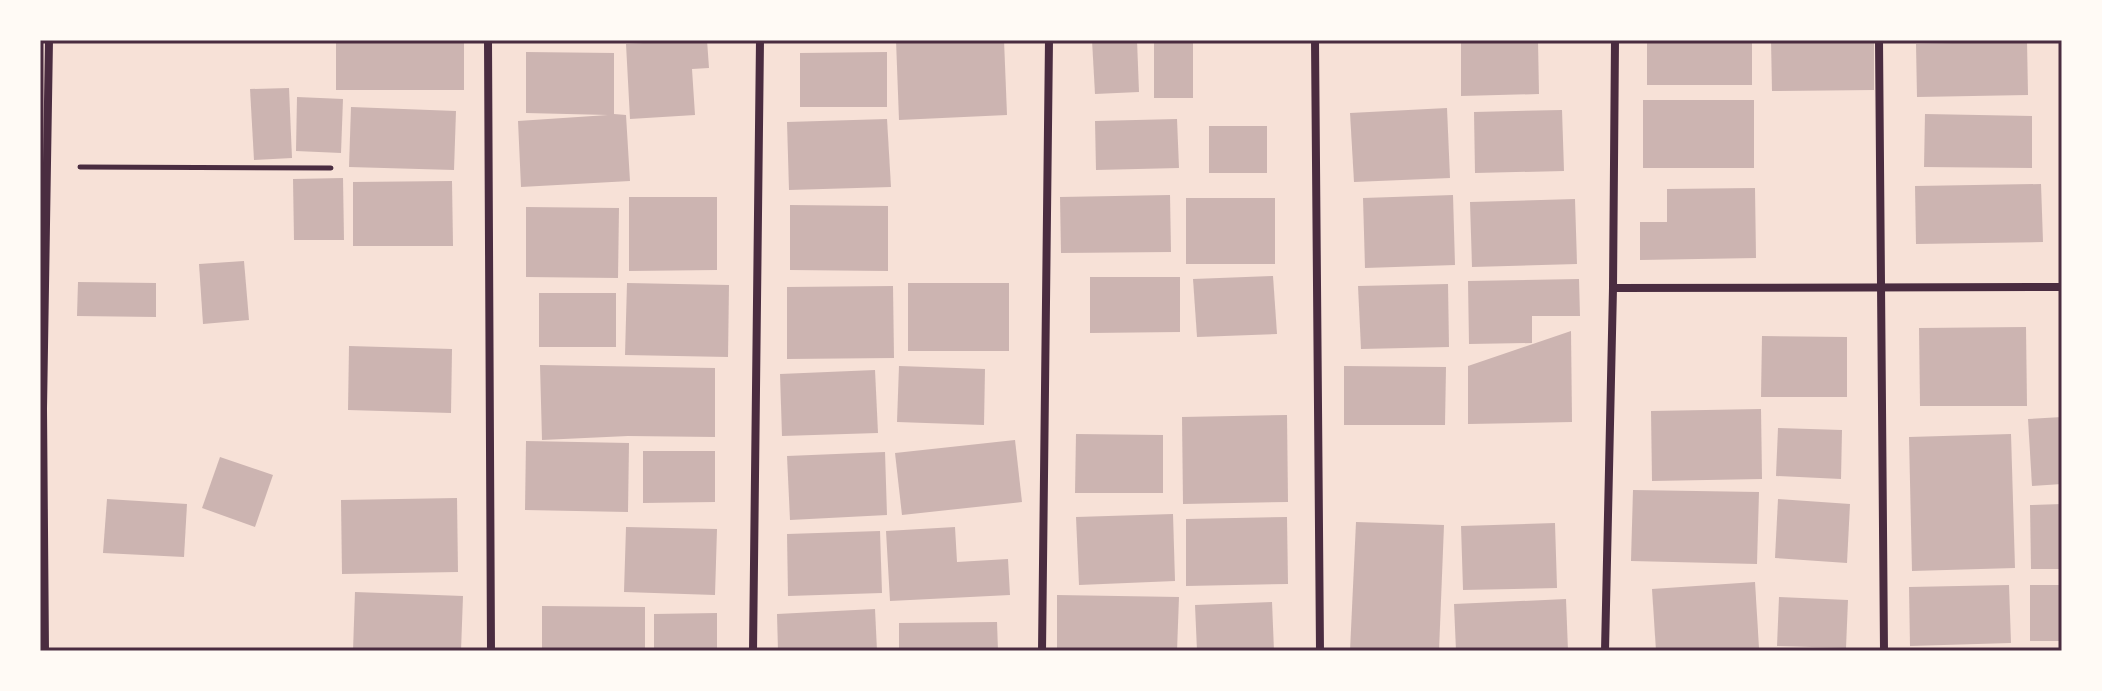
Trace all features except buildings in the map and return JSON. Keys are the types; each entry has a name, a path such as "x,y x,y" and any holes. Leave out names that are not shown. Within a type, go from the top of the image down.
{"street":[{"path":"45,651 43,409 49,40"},
{"path":"488,40 491,651"},
{"path":"753,651 760,40"},
{"path":"1042,651 1049,40"},
{"path":"1315,40 1320,651"},
{"path":"1605,651 1615,40"},
{"path":"1879,40 1884,651"},
{"path":"1613,288 2062,287"}],"path":[{"path":"47,167 331,168"}]}
